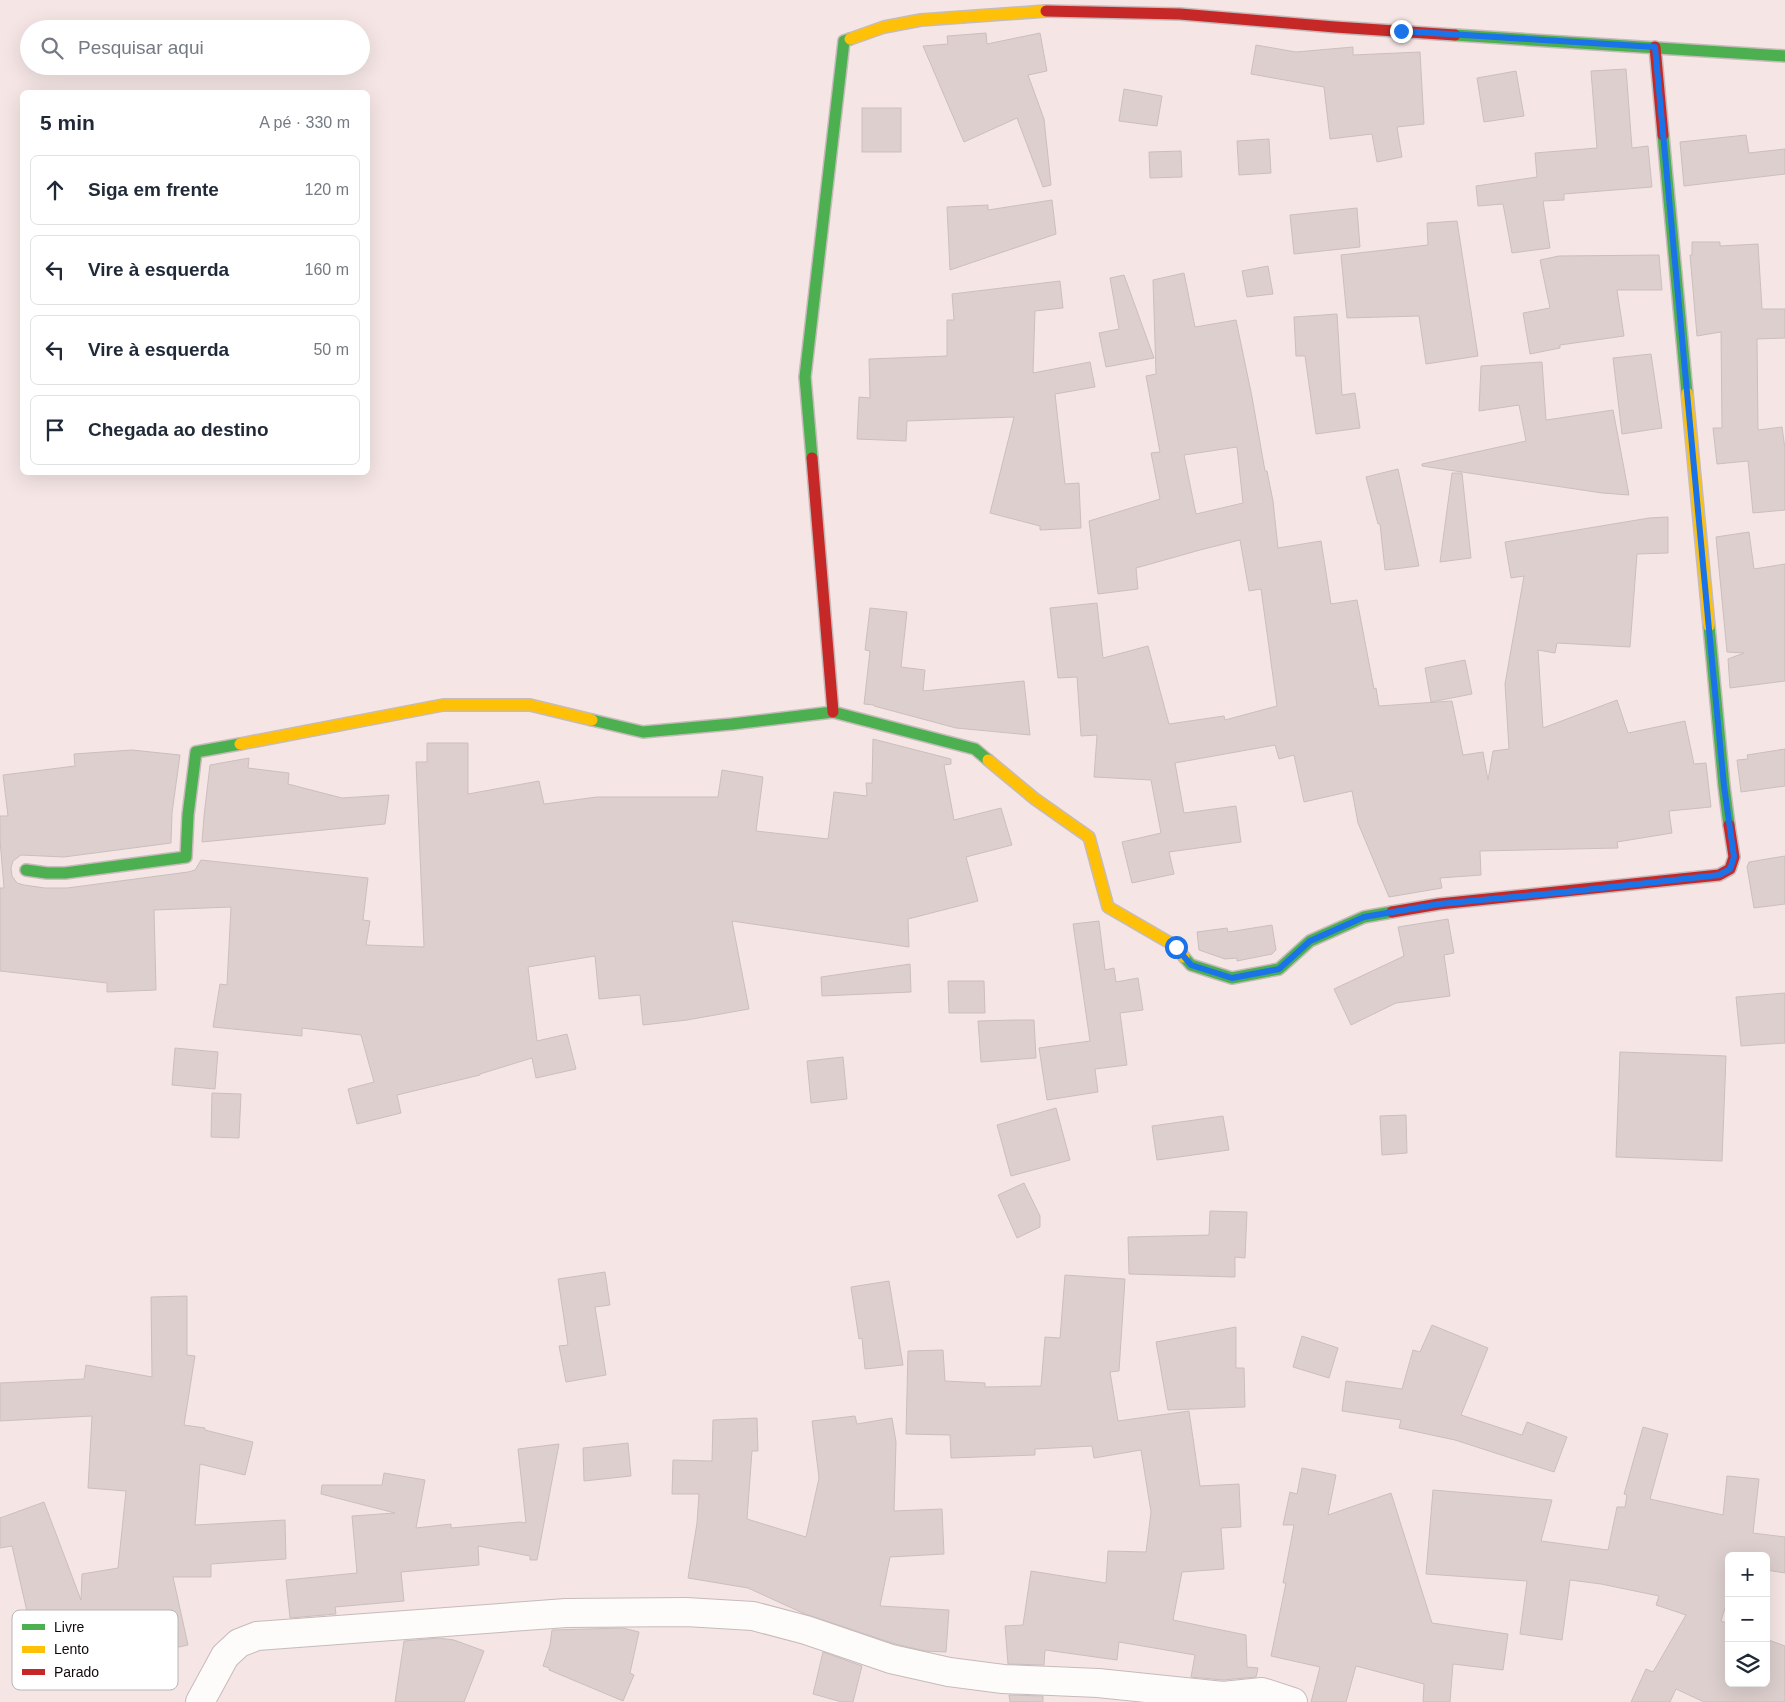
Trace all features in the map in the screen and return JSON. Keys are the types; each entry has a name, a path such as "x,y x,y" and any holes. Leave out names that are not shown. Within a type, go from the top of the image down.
{"street":[{"path":"833,712 804,377 844,41 884,27 921,20 1036,10 1180,14 1335,27 1785,56"},
{"path":"26,870 66,873 186,857 188,815 196,752 444,705 530,704 643,732 833,712 975,749 1035,799 1088,837 1108,907 1176,947 1191,965 1232,978 1279,969 1310,941 1364,917 1439,904 1719,875 1730,869 1734,857 1716,708 1655,47"},
{"path":"200,1702 225,1656 240,1643 257,1636 586,1612 686,1612 753,1616 806,1630 891,1659 949,1672 1003,1679 1098,1682 1223,1696 1259,1697 1293,1702"}],"building":[{"path":"986,33 987,44 1040,33 1047,71 1028,75 1044,119 1051,185 1043,187 1017,118 964,142 923,46 948,44 947,36"},
{"path":"1256,45 1296,52 1353,47 1353,55 1420,52 1424,124 1397,127 1402,157 1377,162 1372,134 1330,139 1324,87 1251,74"},
{"path":"1626,69 1632,148 1648,146 1652,187 1564,194 1564,200 1543,201 1550,248 1512,253 1503,204 1478,206 1476,186 1537,177 1535,153 1597,148 1591,71"},
{"path":"1516,71 1524,116 1484,122 1477,78"},
{"path":"1124,89 1162,96 1157,126 1119,121"},
{"path":"862,108 901,108 901,152 862,152"},
{"path":"1746,135 1749,153 1785,149 1785,174 1684,186 1680,142"},
{"path":"1269,139 1271,173 1239,175 1237,141"},
{"path":"1181,151 1182,177 1150,178 1149,152"},
{"path":"1052,200 1056,234 950,270 947,207 988,205 988,210"},
{"path":"1357,208 1360,247 1294,254 1290,215"},
{"path":"1457,221 1478,356 1426,364 1419,316 1347,318 1341,255 1428,245 1427,223"},
{"path":"1692,242 1720,242 1720,246 1758,244 1762,309 1785,309 1785,338 1757,339 1758,430 1782,427 1785,449 1785,510 1753,513 1748,461 1717,464 1713,428 1722,428 1721,332 1697,336 1690,255 1692,255"},
{"path":"1659,255 1662,290 1617,290 1624,336 1560,345 1560,348 1530,354 1523,313 1550,308 1540,260 1559,256"},
{"path":"1268,266 1273,294 1247,297 1242,271"},
{"path":"1184,273 1195,327 1236,320 1265,471 1267,471 1273,501 1278,548 1321,541 1331,604 1357,600 1379,706 1452,701 1463,755 1483,752 1488,780 1493,751 1509,749 1505,684 1524,576 1511,578 1505,542 1649,518 1668,517 1668,553 1637,554 1630,647 1557,643 1555,653 1538,650 1543,728 1617,700 1628,733 1685,721 1694,764 1706,763 1711,807 1669,811 1672,833 1617,842 1618,848 1480,851 1481,875 1440,878 1442,888 1389,897 1358,823 1352,791 1304,802 1294,755 1279,759 1275,745 1175,763 1184,813 1236,806 1241,842 1169,852 1174,874 1132,883 1122,842 1161,833 1151,780 1094,777 1097,735 1081,736 1077,677 1058,678 1050,608 1097,603 1103,658 1148,646 1169,724 1224,716 1225,720 1277,706 1261,589 1249,591 1240,540 1136,568 1138,589 1098,594 1089,521 1160,499 1151,453 1160,452 1146,376 1156,374 1153,280","holes":["1237,447 1243,503 1196,514 1184,455"]},
{"path":"1124,275 1154,358 1106,367 1099,333 1119,329 1110,278"},
{"path":"1060,281 1063,308 1035,311 1033,373 1090,362 1095,387 1055,394 1065,484 1079,483 1081,528 1040,530 1040,526 990,513 1014,417 907,421 906,441 857,439 859,397 870,398 869,359 947,356 947,320 954,320 952,294"},
{"path":"1337,314 1342,395 1355,393 1360,428 1316,434 1305,356 1296,356 1294,317"},
{"path":"1651,354 1662,428 1622,434 1613,358"},
{"path":"1542,362 1546,420 1613,410 1629,495 1602,493 1422,466 1422,464 1526,441 1519,405 1479,411 1481,366"},
{"path":"1398,469 1419,566 1385,570 1380,524 1378,524 1366,477"},
{"path":"1452,473 1462,473 1471,558 1440,562"},
{"path":"1749,532 1754,569 1785,564 1785,681 1730,688 1728,659 1744,653 1727,652 1716,537"},
{"path":"870,608 907,612 901,667 925,670 923,691 1024,681 1030,735 956,728 874,705 864,704 870,651 865,650"},
{"path":"1465,660 1472,694 1431,702 1425,668"},
{"path":"873,739 951,759 951,764 944,765 954,820 1001,808 1012,845 966,857 978,901 908,919 909,947 732,921 749,1009 687,1020 643,1025 640,995 599,999 595,956 528,967 537,1041 567,1034 576,1069 536,1078 532,1058 480,1075 397,1095 401,1113 357,1124 348,1089 374,1082 361,1035 302,1028 302,1036 213,1027 220,984 227,985 231,907 154,910 156,990 107,992 107,983 0,971 0,888 4,888 0,816 8,816 3,775 75,766 74,754 132,750 180,755 172,813 171,843 64,857 21,855 13,861 11,868 12,876 17,883 45,888 67,888 188,872 195,870 201,860 368,878 363,920 370,921 366,945 424,947 416,762 427,762 427,743 468,743 468,794 539,781 544,804 597,797 718,797 722,770 763,777 756,831 828,839 834,792 867,796 866,783 872,783"},
{"path":"1785,749 1785,786 1741,792 1737,760 1748,759 1747,755"},
{"path":"249,758 248,768 289,773 288,784 342,798 389,795 385,824 202,842 210,765"},
{"path":"1785,856 1785,904 1754,908 1747,867 1749,862"},
{"path":"1448,919 1454,953 1444,955 1450,996 1396,1003 1351,1025 1334,989 1404,956 1398,927"},
{"path":"1099,921 1105,970 1114,968 1116,982 1138,978 1143,1010 1120,1013 1127,1065 1095,1069 1098,1092 1047,1100 1039,1048 1090,1041 1073,924"},
{"path":"1272,925 1276,950 1272,954 1237,961 1237,958 1225,959 1199,950 1197,932 1227,928 1228,932"},
{"path":"910,964 911,992 822,996 821,977"},
{"path":"948,981 984,981 985,1013 949,1013"},
{"path":"1785,993 1785,1043 1741,1046 1736,997"},
{"path":"1034,1020 1036,1058 981,1062 978,1021"},
{"path":"175,1048 218,1052 215,1089 172,1085"},
{"path":"1620,1052 1726,1056 1722,1161 1616,1157"},
{"path":"843,1057 847,1099 811,1103 807,1061"},
{"path":"212,1093 241,1094 239,1138 211,1137"},
{"path":"1056,1108 1070,1160 1011,1176 997,1125"},
{"path":"1406,1115 1407,1153 1382,1155 1380,1116"},
{"path":"1223,1116 1229,1150 1157,1160 1152,1126"},
{"path":"1024,1183 1040,1216 1040,1227 1017,1238 998,1195"},
{"path":"1210,1211 1247,1212 1245,1258 1235,1257 1235,1277 1129,1274 1128,1237 1209,1235"},
{"path":"605,1272 610,1305 595,1307 606,1375 566,1382 559,1346 568,1345 558,1279"},
{"path":"1065,1275 1125,1279 1119,1371 1110,1372 1118,1421 1189,1411 1200,1486 1239,1484 1241,1527 1221,1528 1224,1569 1182,1572 1173,1620 1246,1635 1247,1667 1258,1668 1256,1677 1223,1680 1191,1677 1195,1655 1119,1642 1117,1660 1045,1650 1044,1665 1008,1664 1005,1626 1023,1625 1031,1571 1106,1583 1108,1551 1146,1552 1151,1512 1141,1450 1094,1458 1092,1446 1035,1449 1035,1455 951,1458 950,1435 906,1434 908,1351 943,1350 945,1381 985,1383 985,1387 1041,1386 1045,1337 1060,1338"},
{"path":"889,1281 903,1365 865,1369 862,1338 859,1339 851,1287"},
{"path":"187,1296 187,1355 195,1356 184,1425 205,1428 205,1430 253,1442 245,1475 200,1464 195,1525 285,1520 286,1559 211,1564 211,1577 173,1577 188,1645 178,1647 178,1610 27,1610 12,1546 0,1548 0,1518 44,1502 81,1600 82,1574 118,1568 126,1491 88,1488 92,1416 0,1421 0,1383 84,1379 86,1365 152,1377 151,1297"},
{"path":"1432,1325 1488,1348 1461,1415 1522,1435 1527,1422 1567,1437 1554,1472 1455,1440 1399,1428 1401,1420 1342,1411 1346,1381 1402,1389 1413,1350 1420,1352"},
{"path":"1236,1327 1236,1368 1244,1368 1245,1407 1168,1410 1156,1342"},
{"path":"1302,1336 1338,1348 1329,1378 1293,1367"},
{"path":"855,1416 857,1424 892,1418 896,1442 894,1511 942,1509 944,1554 890,1557 880,1606 949,1610 946,1652 925,1651 895,1644 805,1614 748,1588 688,1578 697,1523 699,1494 672,1494 673,1460 712,1461 713,1420 757,1418 758,1451 752,1451 747,1519 806,1537 819,1478 812,1421"},
{"path":"1643,1427 1668,1434 1650,1499 1723,1515 1727,1476 1759,1479 1753,1533 1785,1537 1785,1573 1770,1571 1770,1552 1725,1552 1725,1608 1721,1621 1725,1622 1725,1687 1770,1687 1770,1640 1785,1646 1785,1702 1704,1702 1676,1689 1670,1702 1631,1702 1646,1669 1653,1672 1686,1615 1656,1605 1659,1596 1601,1584 1570,1580 1562,1640 1520,1634 1527,1581 1426,1574 1433,1490 1552,1500 1541,1541 1608,1550 1617,1507 1625,1507 1627,1495 1624,1494"},
{"path":"628,1443 631,1476 584,1481 583,1448"},
{"path":"559,1444 537,1560 530,1560 530,1556 478,1546 479,1565 401,1572 404,1601 335,1607 336,1614 290,1618 286,1580 357,1573 352,1516 395,1513 321,1494 322,1485 382,1485 384,1473 425,1480 416,1528 451,1524 451,1528 526,1523 518,1449"},
{"path":"1302,1468 1336,1475 1328,1515 1391,1493 1432,1623 1508,1634 1503,1670 1453,1664 1450,1702 1423,1702 1424,1684 1356,1666 1346,1702 1311,1702 1320,1667 1271,1656 1286,1583 1283,1583 1294,1525 1283,1525 1290,1492 1297,1494"},
{"path":"623,1628 639,1632 630,1673 634,1675 623,1701 543,1666 550,1645 552,1630"},
{"path":"439,1638 454,1640 484,1651 464,1702 395,1702 404,1641"},
{"path":"823,1652 862,1666 853,1702 842,1702 813,1694"},
{"path":"1009,1695 1043,1696 1043,1702 1010,1702"}],"traffic: fast":[{"path":"1455,35 1785,56"},
{"path":"812,458 805,377 844,41 850,39"},
{"path":"1663,135 1687,393"},
{"path":"1709,626 1729,825"},
{"path":"592,720 643,732 833,712 975,749 988,760"},
{"path":"26,870 65,873 186,857 188,815 196,752 240,744"},
{"path":"1184,957 1191,965 1232,978 1279,969 1310,941 1364,917 1392,912"}],"traffic: slow":[{"path":"850,39 884,27 921,20 1046,11"},
{"path":"1687,393 1709,626"},
{"path":"240,744 443,705 530,705 592,720"},
{"path":"988,760 1035,799 1089,837 1108,907 1177,947 1184,957"}],"traffic: jam":[{"path":"1046,11 1180,14 1455,35"},
{"path":"1655,47 1663,135"},
{"path":"812,458 833,712"},
{"path":"1392,912 1439,904 1719,875 1730,869 1734,857 1729,825"}],"route":[{"path":"1176,947 1191,965 1232,978 1279,969 1310,941 1364,917 1439,904 1719,875 1730,869 1734,857 1724,786 1655,47 1401,31"}]}
